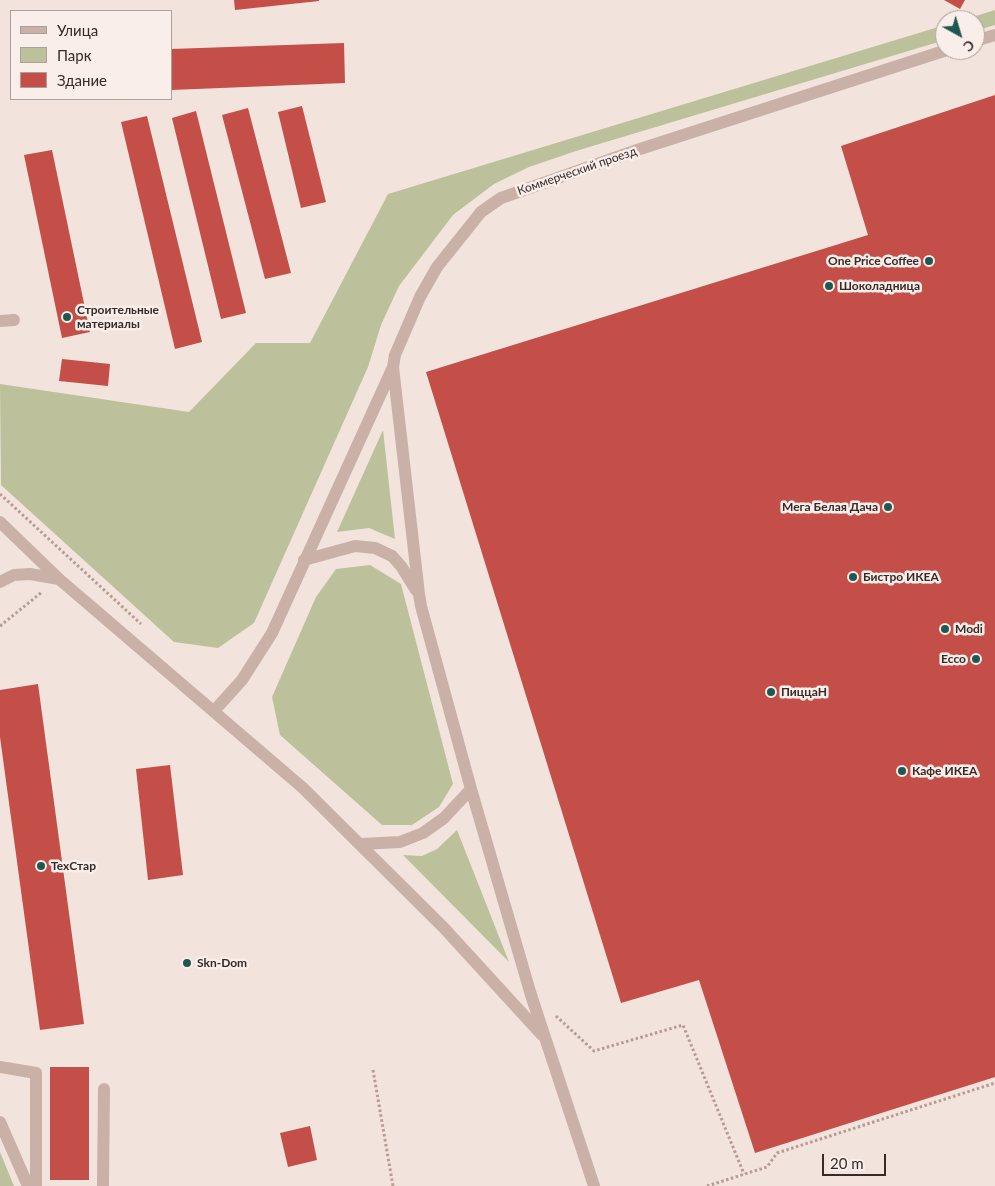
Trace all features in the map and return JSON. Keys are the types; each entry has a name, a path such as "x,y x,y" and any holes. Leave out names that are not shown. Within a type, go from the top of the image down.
{"street":[{"name":"Коммерческий проезд","path":"419,594 393,367 395,355 416,304 437,267 481,212 501,198 640,149 935,54"},
{"path":"0,321 14,320"},
{"path":"214,711 242,680 272,633 393,367"},
{"path":"0,522 59,579 303,788 444,928 545,1038"},
{"path":"304,560 355,546 375,548 392,556 402,566 419,594 471,789 545,1038 594,1186"},
{"path":"0,582 14,576 30,574 59,579"},
{"path":"361,844 400,842 423,833 444,818 471,789"},
{"path":"0,1067 36,1073 30,1185"},
{"path":"104,1089 104,1186"},
{"path":"0,1122 30,1185"}],"path":[{"path":"0,626 43,592"},
{"path":"374,1070 394,1186"},
{"path":"707,1186 767,1167 777,1153 995,1084"}],"green space":[{"path":"995,10 995,25 985,28 985,13"},
{"path":"935,28 935,43 576,151 529,167 494,184 453,215 399,286 381,325 368,367 254,623 218,648 174,642 1,485 0,384 189,412 256,343 310,343 388,194"},
{"path":"383,430 395,539 369,528 337,532"},
{"path":"370,565 401,584 453,784 439,807 412,825 382,825 280,735 272,697 316,597 336,569"},
{"path":"457,830 509,962 403,855 422,856 437,849"},
{"path":"0,1152 14,1186 0,1186"}],"building":[{"path":"234,0 319,0 319,1 235,10"},
{"path":"944,0 965,0 960,9"},
{"path":"344,43 345,83 172,90 172,49"},
{"path":"995,95 995,1077 755,1153 699,980 621,1003 426,372 868,235 841,146"},
{"path":"302,106 326,202 301,208 278,112"},
{"path":"248,108 291,273 265,279 222,115"},
{"path":"196,111 246,313 221,319 172,118"},
{"path":"147,116 202,342 175,349 121,122"},
{"path":"52,150 90,332 62,338 24,155"},
{"path":"62,359 110,364 108,386 59,381"},
{"path":"38,684 84,1024 40,1030 0,737 0,690"},
{"path":"170,765 183,875 148,880 136,769"},
{"path":"50,1067 89,1067 89,1180 50,1180"},
{"path":"310,1126 317,1160 288,1167 280,1133"}],"place":[{"name":"One Price Coffee","path":"929,261"},
{"name":"Шоколадница","path":"829,286"},
{"name":"Строительные материалы","path":"67,317"},
{"name":"Мега Белая Дача","path":"888,507"},
{"name":"Бистро ИКЕА","path":"853,577"},
{"name":"Modi","path":"945,629"},
{"name":"Ecco","path":"976,659"},
{"name":"ПиццаН","path":"771,692"},
{"name":"Кафе ИКЕА","path":"902,771"},
{"name":"ТехСтар","path":"41,866"},
{"name":"Skn-Dom","path":"187,963"}]}
